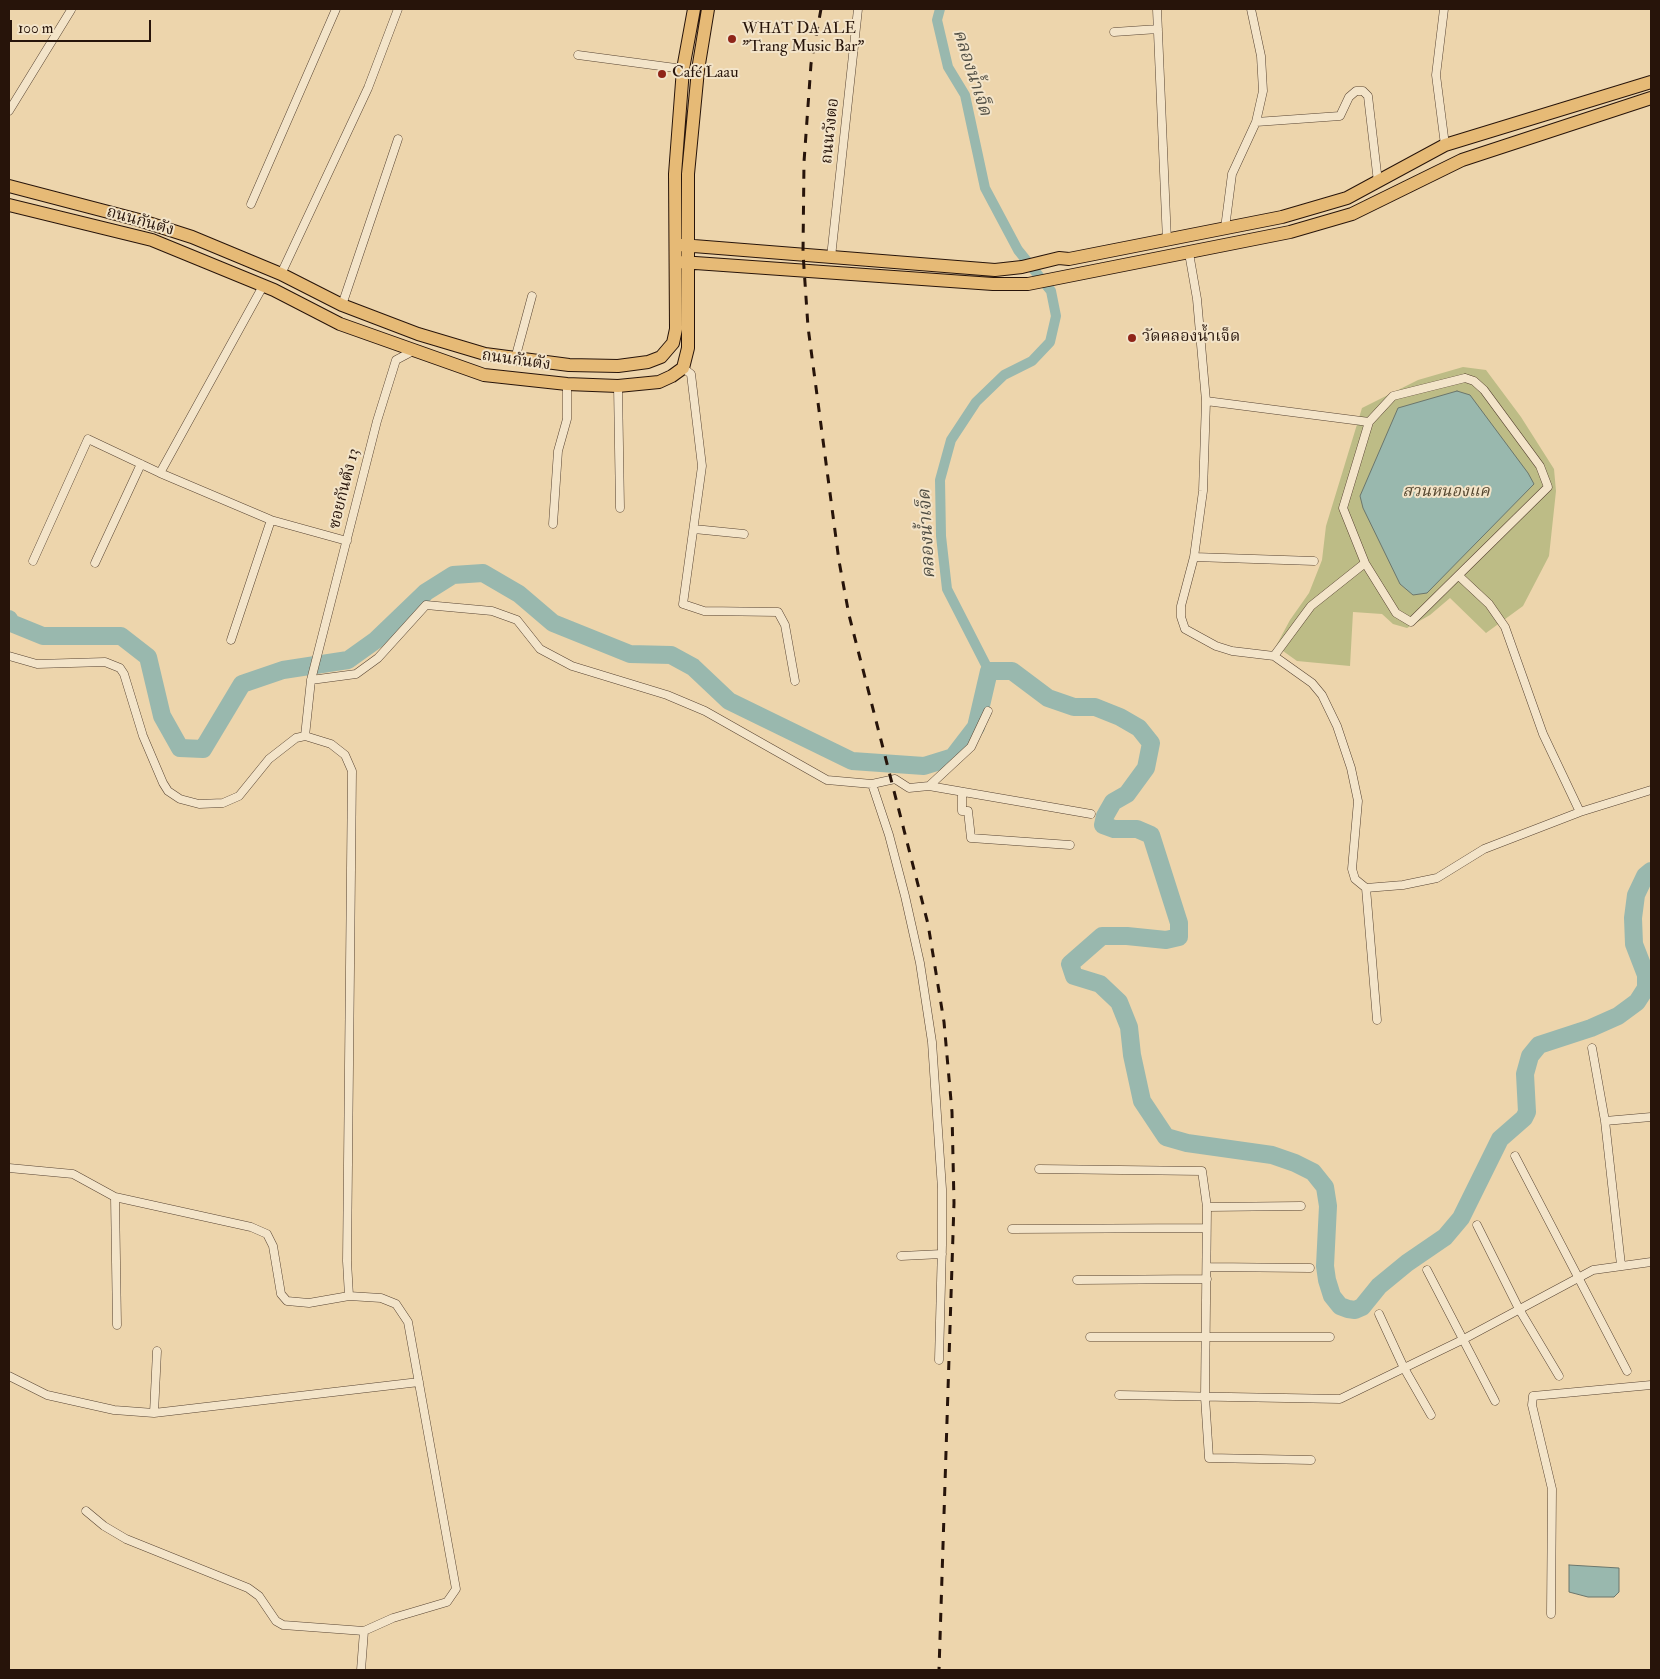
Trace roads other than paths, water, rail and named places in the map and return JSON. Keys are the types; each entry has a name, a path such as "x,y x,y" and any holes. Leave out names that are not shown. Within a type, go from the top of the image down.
{"main road":[{"name":"ถนนกันตัง","path":"9,186 192,237 281,274 342,305 418,334 485,354 569,365 618,366 648,362 661,357 673,343 676,329 675,174 683,69 694,9"},
{"path":"682,368 688,348 688,174 696,91 708,9"},
{"path":"676,245 995,270 1022,267 1059,258 1069,259 1167,241 1282,217 1347,198 1445,146 1651,82"},
{"path":"682,89 696,91"},
{"path":"676,262 993,284 1028,284 1290,232 1352,214 1462,160 1539,137 1651,98"},
{"name":"ถนนกันตัง","path":"9,205 152,240 269,288 340,324 484,375 567,384 618,386 659,382 672,376 682,368"},
{"path":"96,226 100,210"},
{"path":"269,288 281,274"},
{"path":"413,351 418,334"},
{"path":"567,384 569,365"}],"street":[{"path":"251,204 336,9"},
{"path":"281,274 368,88 398,9"},
{"name":"ถนนวังตอ","path":"831,257 858,9"},
{"path":"1157,9 1167,241"},
{"path":"1225,228 1232,174 1256,122 1263,91 1261,56 1251,9"},
{"path":"1444,9 1436,75 1445,146"},
{"path":"9,111 71,10"},
{"path":"1114,32 1158,28"},
{"path":"578,55 683,69"},
{"path":"1256,122 1340,116 1349,96 1356,91 1363,91 1368,96 1378,182"},
{"path":"342,305 398,139"},
{"path":"1189,253 1197,299 1206,400 1203,491 1194,557 1181,606 1181,617 1185,629 1216,646 1232,651 1274,656 1312,683 1322,695 1337,726 1351,768 1358,801 1352,875 1361,886 1366,888 1403,885 1437,878 1484,849 1580,812 1651,790"},
{"path":"160,473 269,288"},
{"path":"514,359 532,296"},
{"name":"ซอยกันตัง 13","path":"305,736 311,680 377,421 396,360 413,351"},
{"path":"682,368 691,374 702,466 683,604 704,610 778,612 785,625 795,681"},
{"path":"1465,378 1474,381 1484,390 1540,466 1548,487 1411,622 1396,613 1365,563 1343,508 1369,422 1393,396 1465,378"},
{"path":"554,524 558,451 567,420 567,384"},
{"path":"618,386 620,508"},
{"path":"1206,400 1369,422"},
{"path":"33,562 88,440 271,520 347,541"},
{"path":"95,563 140,464"},
{"path":"231,640 271,520"},
{"path":"694,529 744,534"},
{"path":"1194,557 1314,561"},
{"path":"1274,656 1311,606 1365,563"},
{"path":"1459,576 1489,604 1505,627 1543,734 1580,812"},
{"path":"311,680 356,674 378,658 426,605 492,611 517,620 540,649 572,666 667,695 705,711 827,780 872,784 895,779 909,788 929,786 1091,814"},
{"path":"9,656 37,664 104,662 120,668 124,674 143,736 163,784 180,799 199,804 223,804 239,796 269,759 296,738 305,736 331,744 345,755 352,771 347,1262 349,1296"},
{"path":"929,786 971,747 988,712"},
{"path":"872,784 889,835 905,896 928,1010 940,1140 942,1254 938,1360"},
{"path":"962,793 962,811 968,811 971,838 1070,845"},
{"path":"1366,888 1377,1020"},
{"path":"1592,1048 1606,1121 1621,1265"},
{"path":"1606,1121 1651,1117"},
{"path":"1515,1156 1627,1371"},
{"path":"9,1168 73,1174 115,1197 252,1227 267,1234 273,1246 281,1294 287,1301 309,1303 349,1296 381,1298 396,1304 408,1322 456,1589 447,1602 393,1618 364,1631 283,1624 276,1621 259,1596 248,1588 126,1539 104,1526 86,1512"},
{"path":"1039,1169 1202,1171 1207,1207 1205,1397 1209,1458 1311,1460"},
{"path":"115,1197 117,1325"},
{"path":"1207,1207 1301,1206"},
{"path":"1477,1225 1519,1309 1559,1376"},
{"path":"1012,1228 1206,1228"},
{"path":"901,1256 942,1254"},
{"path":"1119,1396 1340,1399 1462,1340 1593,1270 1651,1262"},
{"path":"1207,1267 1310,1268"},
{"path":"1427,1270 1495,1401"},
{"path":"1077,1280 1207,1279"},
{"path":"1379,1314 1404,1368 1431,1415"},
{"path":"1090,1337 1330,1337"},
{"path":"154,1413 157,1351"},
{"path":"9,1376 47,1395 114,1410 154,1413 419,1382"},
{"path":"1550,1614 1552,1489 1532,1405 1533,1396 1651,1385"},
{"path":"361,1670 364,1631"}],"water":[{"path":"1457,391 1470,395 1528,473 1534,484 1427,593 1413,595 1400,584 1363,508 1360,496 1398,408"},
{"path":"1569,1565 1619,1568 1619,1592 1614,1597 1588,1597 1569,1592"}],"waterway":[{"name":"คลองน้ำเจ็ด","path":"940,9 937,20 948,67 965,95 985,188 1018,250 1051,291 1056,316 1050,342 1032,361 1004,375 976,402 951,440 940,480 941,536 947,589 989,671"},
{"path":"9,619 11,623 43,636 121,636 148,657 162,716 180,748 203,749 242,684 283,670 348,660 376,640 426,592 453,575 483,573 519,594 553,623 630,654 671,655 693,667 729,701 852,761 924,766 953,757 976,727 989,671 1012,671 1048,698 1074,707 1095,707 1120,717 1139,728 1151,743 1146,768 1127,794 1113,802 1105,816 1103,825 1114,829 1137,829 1151,835 1179,923 1179,937 1166,940 1127,936 1102,936 1070,964 1074,976 1100,984 1119,1002 1129,1027 1132,1055 1142,1101 1166,1137 1187,1143 1272,1155 1313,1172 1325,1187 1328,1206 1325,1266 1327,1280 1332,1296 1340,1306 1348,1309 1355,1310 1362,1307 1379,1286 1407,1263 1445,1237 1461,1218 1500,1139 1524,1118 1527,1112 1525,1074 1530,1056 1539,1045 1591,1028 1618,1016 1637,1002 1646,988 1646,975 1634,944 1633,918 1636,895 1645,876 1651,871"}],"railway":[{"path":"821,9 811,64 804,162 803,253 808,327 839,561 849,615 928,924 944,1022 952,1112 954,1203 939,1670"}],"place":[{"name":"WHAT DA ALE \"Trang Music Bar\"","path":"732,39"},
{"name":"Café Laau","path":"662,74"},
{"name":"วัดคลองน้ำเจ็ด","path":"1132,338"}],"park label":[{"name":"สวนหนองแค","path":"1446,493"}]}
